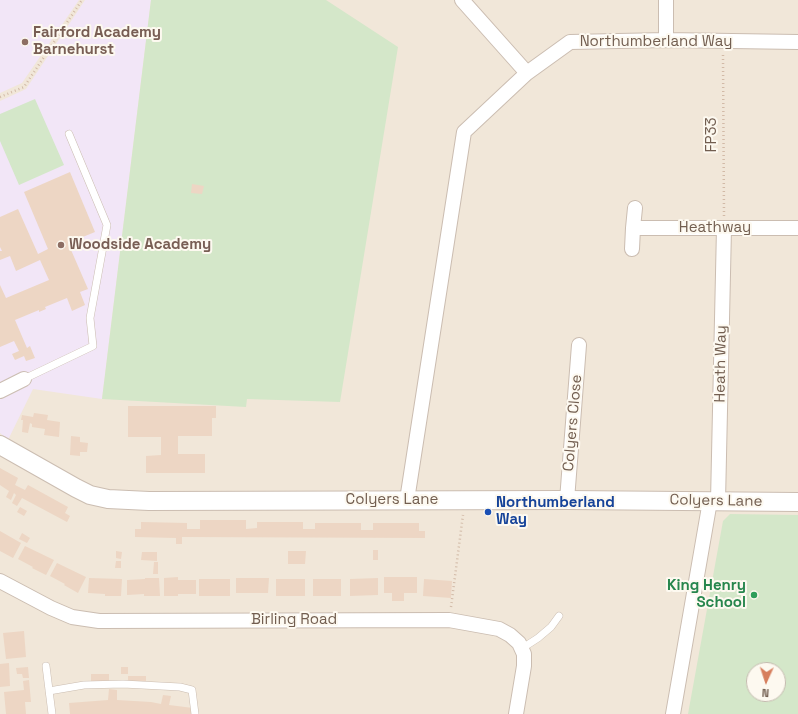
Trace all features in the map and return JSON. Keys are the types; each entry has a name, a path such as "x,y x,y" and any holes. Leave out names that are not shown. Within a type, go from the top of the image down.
{"street":[{"path":"462,0 527,73"},
{"path":"666,0 666,40"},
{"name":"Northumberland Way","path":"407,500 464,132 527,73 570,42 666,40 798,42"},
{"path":"632,249 635,208"},
{"name":"Heathway","path":"633,228 798,228"},
{"name":"Heath Way","path":"672,714 714,501 724,228"},
{"name":"Colyers Close","path":"567,500 580,345"},
{"path":"0,391 24,379"},
{"name":"Colyers Lane","path":"0,445 76,488 90,495 108,499 149,501 567,500 798,502"},
{"name":"Birling Road","path":"1,585 72,617 99,621 449,620 499,629 510,635 519,643 522,649"},
{"path":"516,714 524,666 524,654 522,649"}],"lane":[{"path":"24,379 94,346 90,318 107,225 70,134"},
{"path":"522,649 551,627 559,616"},
{"path":"46,666 52,714"},
{"path":"49,691 84,685 123,684 180,687 192,690 195,714"}],"path":[{"path":"0,97 24,87 82,0"},
{"name":"FP33","path":"722,41 724,228"},
{"path":"449,620 465,500"}],"shaded area":[{"path":"0,0 798,0 798,714 0,714"},
{"name":"Fairford Academy Barnehurst","path":"0,0 79,0 22,83 0,93"},
{"name":"Woodside Academy","path":"85,0 151,0 102,399 33,389 8,440 0,433 0,101 26,89"}],"green space":[{"path":"151,0 326,0 398,47 340,402 247,399 246,407 102,399"},
{"path":"35,99 64,165 19,185 0,141 0,114"},
{"name":"King Henry School","path":"730,514 798,515 798,714 688,714 723,521"}],"building":[{"path":"70,172 95,232 68,243 88,289 80,292 85,305 72,311 67,298 45,307 46,309 39,312 39,310 15,320 27,348 30,346 35,358 26,361 24,356 15,360 12,354 19,351 14,341 0,347 0,285 6,298 49,280 40,260 16,271 10,256 0,260 0,251 2,251 0,247 0,217 18,209 38,254 48,249 24,192"},
{"path":"192,184 204,186 202,194 191,193"},
{"path":"128,406 216,406 216,418 212,418 212,436 178,436 178,454 205,454 205,473 146,473 146,456 161,455 161,437 128,437"},
{"path":"34,413 48,415 47,420 60,422 59,437 44,435 45,429 32,427 32,424 30,423 28,433 22,432 22,415 33,417"},
{"path":"71,436 80,437 80,442 88,443 87,452 80,452 80,456 70,455"},
{"path":"0,468 18,478 15,485 25,490 28,485 68,507 65,513 70,516 67,522 22,498 17,506 12,503 16,495 14,493 11,500 6,497 9,491 0,485"},
{"path":"20,507 27,511 24,516 17,512"},
{"path":"200,520 246,520 246,529 257,528 257,522 303,522 303,529 315,529 315,523 361,523 361,530 373,530 373,523 419,523 419,531 425,531 425,538 182,537 182,544 176,544 176,538 135,537 135,529 141,529 141,522 187,523 187,529 200,529"},
{"path":"0,531 21,543 13,558 0,551"},
{"path":"22,533 30,538 27,543 19,539"},
{"path":"25,546 54,560 46,575 18,559"},
{"path":"373,550 378,550 378,560 373,560"},
{"path":"116,551 122,552 121,559 116,558"},
{"path":"288,551 306,551 305,564 288,564"},
{"path":"142,552 157,552 157,561 141,560"},
{"path":"116,561 121,561 121,568 115,568"},
{"path":"154,562 158,562 158,574 153,574"},
{"path":"57,563 86,577 78,593 50,576"},
{"path":"178,577 178,580 196,580 196,594 164,596 164,578"},
{"path":"384,577 417,577 417,593 404,593 404,601 392,601 392,593 384,593"},
{"path":"89,578 122,579 121,596 105,596 105,594 88,593"},
{"path":"159,578 160,596 144,596 144,594 127,595 127,580"},
{"path":"236,578 269,578 268,593 236,593"},
{"path":"378,578 378,595 350,596 350,579"},
{"path":"199,579 230,579 230,596 199,596"},
{"path":"276,579 305,579 305,596 276,596"},
{"path":"313,579 341,579 341,596 313,596"},
{"path":"424,579 452,581 451,598 423,596"},
{"path":"24,631 26,657 6,659 3,633"},
{"path":"9,663 10,686 0,687 0,664"},
{"path":"28,667 29,678 23,678 22,674 17,674 16,668"},
{"path":"121,667 128,667 128,674 121,674"},
{"path":"91,674 109,674 109,681 91,681"},
{"path":"128,676 146,676 146,681 128,682"},
{"path":"29,680 31,702 25,702 26,714 6,714 4,692 24,690 23,681"},
{"path":"109,689 117,690 117,700 161,704 163,695 171,696 169,705 193,708 192,714 70,714 69,703 108,700"}],"place":[{"name":"Fairford Academy Barnehurst","path":"25,42"},
{"name":"Woodside Academy","path":"61,245"},
{"name":"Northumberland Way","path":"488,512"},
{"name":"King Henry School","path":"754,595"}]}
